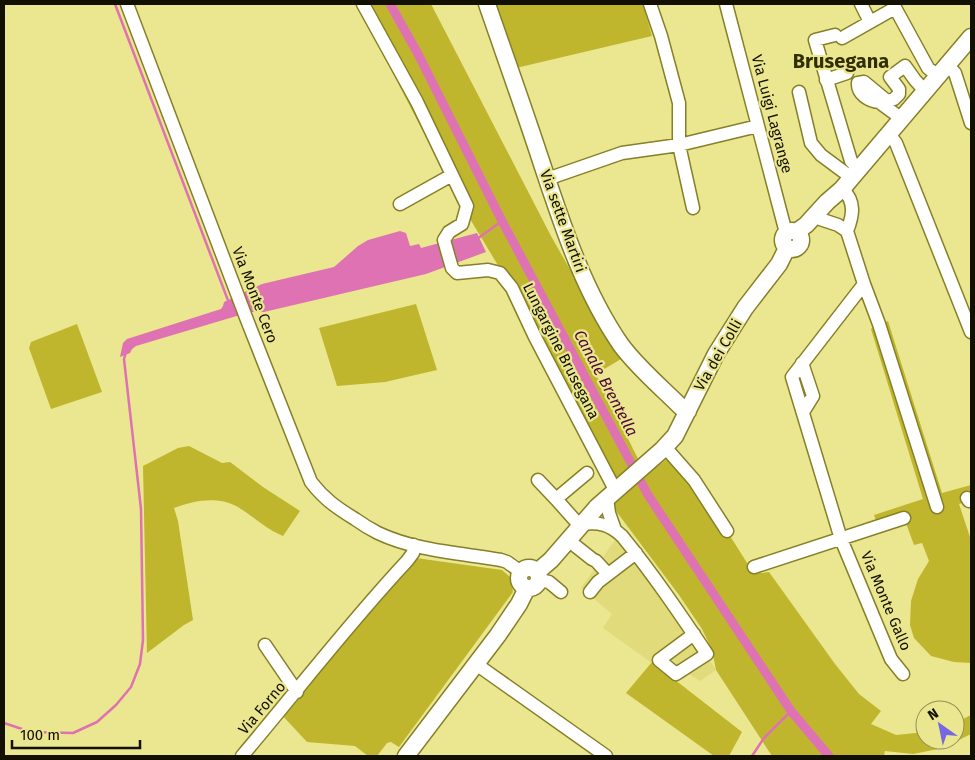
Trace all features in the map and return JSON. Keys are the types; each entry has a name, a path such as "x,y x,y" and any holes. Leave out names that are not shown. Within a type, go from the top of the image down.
{"main road":[{"name":"Via sette Martiri","path":"486,4 577,260 612,332 640,367 681,408 688,410"},
{"name":"Via dei Colli","path":"792,239 820,219 848,182 971,37"},
{"name":"Via dei Colli","path":"614,491 649,462 674,436 716,354 745,308 779,264 792,239 848,182"},
{"path":"406,756 519,604 531,578 551,560 614,491"}],"street":[{"name":"Via Monte Cero","path":"127,4 247,320 311,482 332,506 377,533 414,545 501,560 531,578 549,582 561,592"},
{"name":"Lungargine Brusegana","path":"363,4 417,102 468,206 462,224 449,232 444,240 452,268 457,273 488,270 500,273 512,288 614,491"},
{"path":"650,4 679,103 679,145 693,208"},
{"name":"Via Luigi Lagrange","path":"726,4 758,126 792,239"},
{"path":"861,4 870,22"},
{"path":"937,507 880,324 864,284 847,231 853,215 852,204 848,195 850,161 815,40 838,37 870,22 894,6 928,68 955,73 971,122"},
{"path":"902,119 879,102 861,94 857,86 858,83 864,82 887,101 890,101 898,94 899,89 890,77 905,66 925,90"},
{"path":"826,80 847,73"},
{"path":"799,92 811,143 848,182"},
{"path":"547,179 622,153 679,145 758,126"},
{"path":"889,134 896,143 971,332"},
{"path":"400,204 452,175"},
{"path":"820,219 847,231"},
{"name":"Via Monte Gallo","path":"864,284 792,377 841,539 892,659 903,674"},
{"path":"664,448 694,480 727,531"},
{"path":"556,499 587,473"},
{"path":"538,480 581,525 598,522 616,530"},
{"path":"614,491 609,513 616,530 636,553 694,634"},
{"name":"Via Monte Gallo","path":"754,567 904,518"},
{"path":"568,540 596,561 608,574"},
{"name":"Via Forno","path":"242,756 307,680 365,606 407,561 413,553 414,545"},
{"path":"590,592 598,582 636,553"},
{"path":"265,646 297,692"},
{"path":"476,664 606,756"}],"shaded area":[{"path":"357,4 431,4 551,236 621,359 596,374 641,465 655,468 677,452 749,566 761,573 769,572 835,664 859,694 881,711 871,724 896,735 915,733 915,750 933,750 913,754 885,751 884,756 772,756 716,670 712,650 702,629 613,507 611,491 502,272 458,199"},
{"path":"494,4 643,4 652,36 516,68"},
{"path":"400,231 406,233 410,246 419,244 421,248 477,233 486,252 426,274 264,312 250,312 136,346 130,353 120,357 123,343 127,339 221,309 224,302 262,284 334,267 358,246 368,240"},
{"path":"416,304 437,370 385,382 337,386 319,328"},
{"path":"888,321 942,493 971,485 971,500 959,504 971,540 971,663 954,662 931,656 914,638 910,625 911,601 918,579 929,561 922,543 914,545 903,515 877,524 874,515 923,499 871,329"},
{"path":"77,324 102,392 51,409 29,348 31,342"},
{"path":"189,446 222,463 230,462 263,487 300,511 283,536 266,527 241,509 225,502 217,500 199,501 174,508 178,521 193,620 147,653 143,466 178,448"},
{"path":"626,532 716,670 700,681 678,667 670,676 603,628 612,614 581,588 615,540"},
{"path":"416,558 502,570 510,577 513,592 399,747 391,742 387,743 377,756 368,756 355,746 307,742 281,714"},
{"path":"652,662 742,732 729,756 714,756 626,693"},
{"path":"971,715 971,734 965,737 965,718"}],"waterway":[{"path":"115,4 229,303"},
{"name":"Canale Brentella","path":"390,4 418,54 502,221 648,495 791,711 829,756"},
{"path":"477,239 502,221"},
{"path":"4,723 31,732 73,733 97,722 116,705 131,687 140,664 143,640 141,509 124,359 126,352"},
{"path":"752,756 764,738 791,711"}],"district":[{"name":"Brusegana","path":"841,61"}]}
